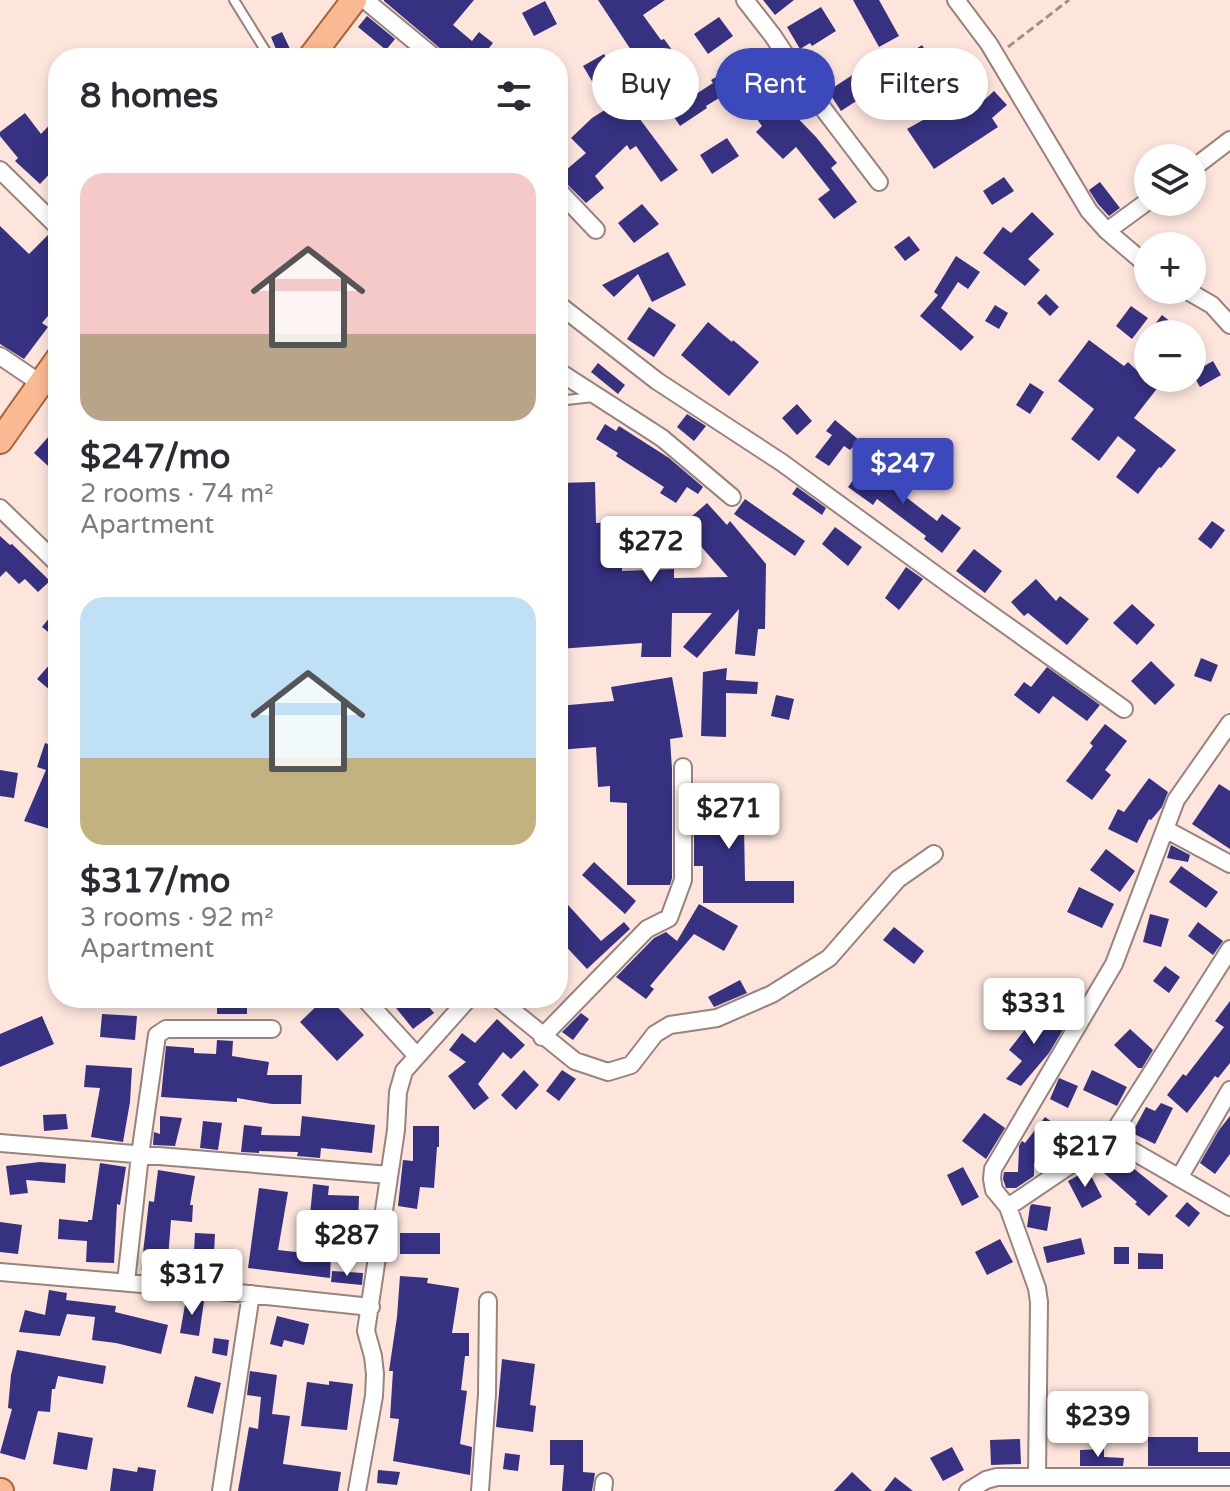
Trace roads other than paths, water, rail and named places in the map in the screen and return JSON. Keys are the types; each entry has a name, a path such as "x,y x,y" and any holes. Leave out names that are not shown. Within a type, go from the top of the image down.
{"main road":[{"path":"318,48 354,0"},
{"path":"0,441 48,372"}],"street":[{"path":"365,0 423,48"},
{"path":"745,0 879,182"},
{"path":"956,0 996,57 1089,211 1134,254"},
{"path":"1206,158 1230,140"},
{"path":"0,170 48,217"},
{"path":"568,201 596,230"},
{"path":"1107,231 1134,211"},
{"path":"1206,302 1230,325"},
{"path":"568,312 657,381 781,462 1124,709"},
{"path":"0,356 40,383"},
{"path":"568,378 662,438 732,497"},
{"path":"0,508 48,554"},
{"path":"1037,1476 1037,1288 1008,1207 994,1190 993,1169 1114,964 1176,800 1230,723"},
{"path":"542,1037 647,929 669,918 683,880 683,767"},
{"path":"1165,829 1230,864"},
{"path":"509,1008 575,1061 608,1072 631,1065 655,1034 670,1025 717,1018 772,994 829,958 898,879 934,854"},
{"path":"1008,1207 1110,1138 1230,949"},
{"path":"373,1008 417,1056"},
{"path":"357,1491 374,1396 373,1356 366,1331 396,1130 398,1092 404,1071 460,1008"},
{"path":"126,1282 157,1035 166,1029 272,1029"},
{"path":"1179,1178 1230,1090"},
{"path":"1110,1138 1230,1207"},
{"path":"0,1143 389,1175"},
{"path":"0,1272 371,1307"},
{"path":"221,1491 251,1294"},
{"path":"480,1491 487,1394 488,1301"},
{"path":"968,1491 997,1477 1230,1477"}],"lane":[{"path":"234,0 264,48"},
{"path":"568,400 597,397"}]}
